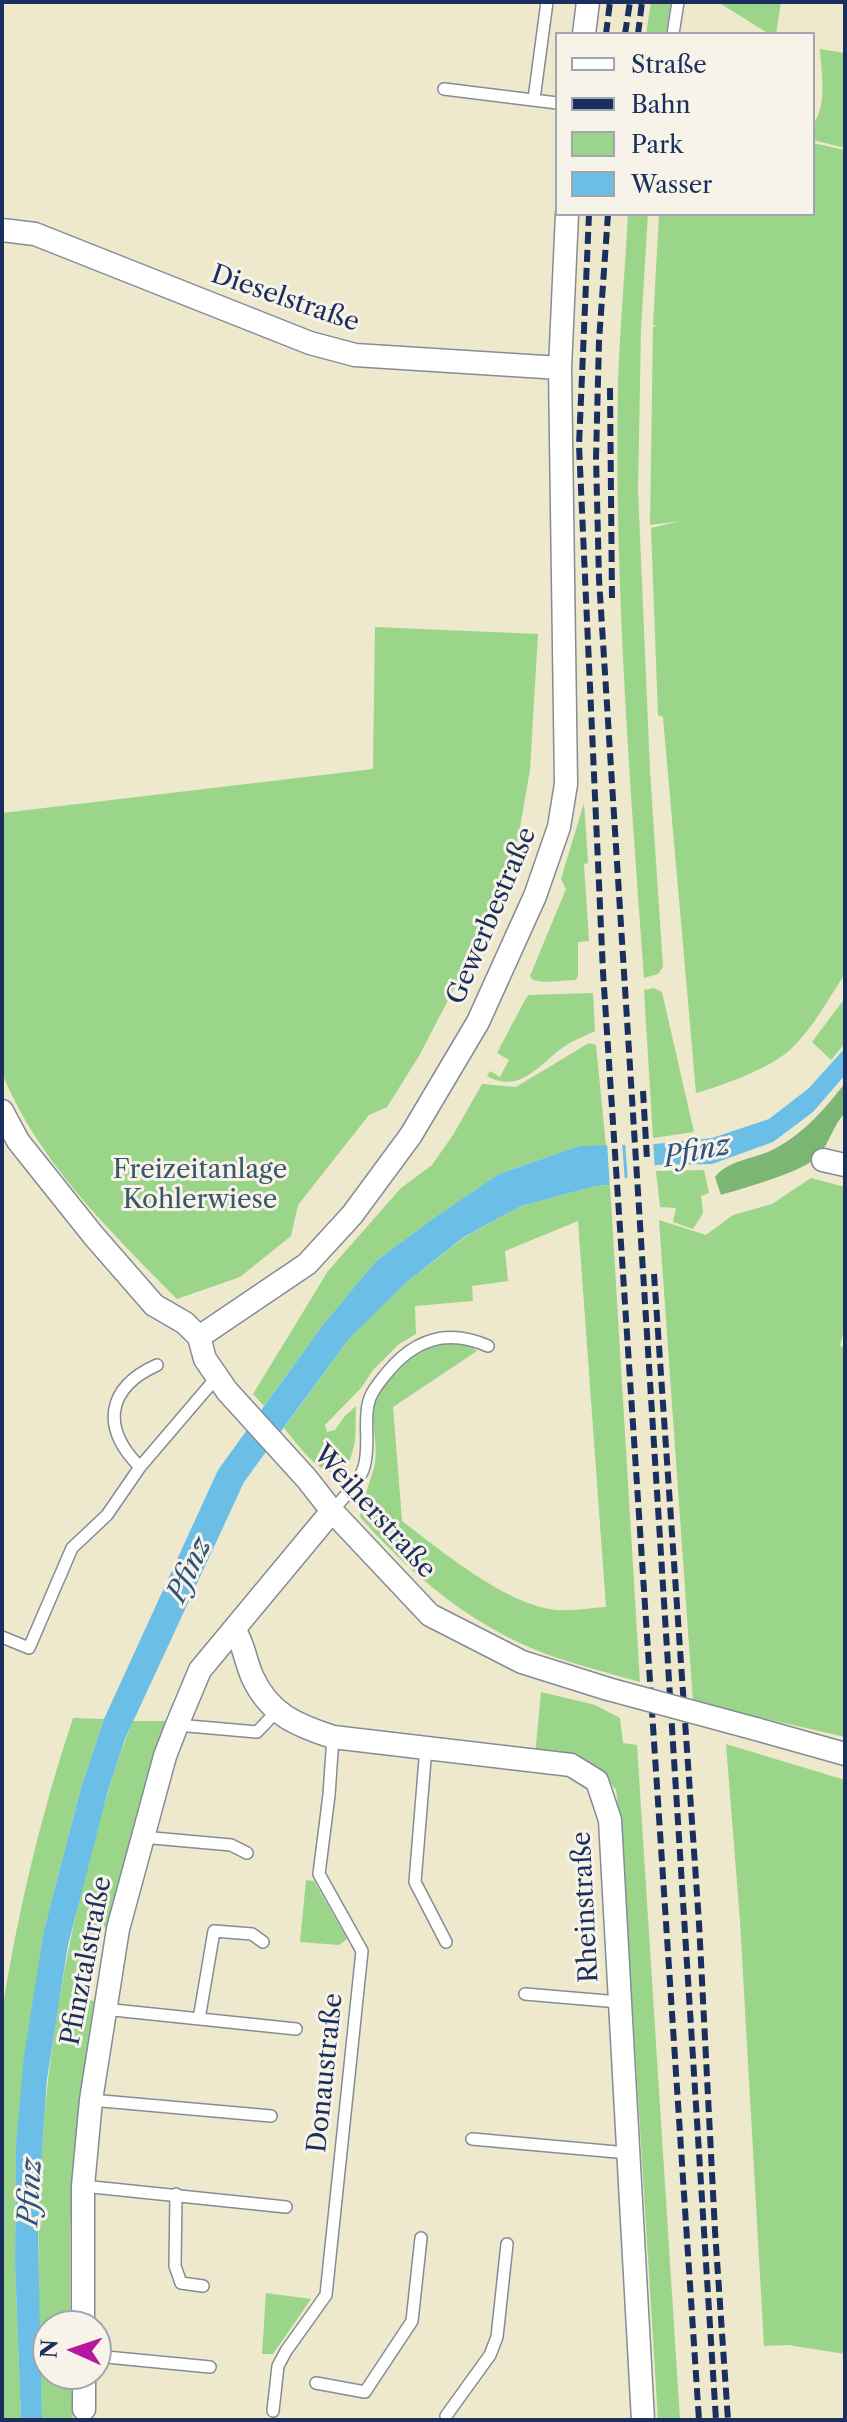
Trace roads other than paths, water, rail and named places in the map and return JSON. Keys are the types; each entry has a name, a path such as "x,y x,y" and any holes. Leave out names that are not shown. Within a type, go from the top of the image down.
{"street":[{"path":"584,32 588,2"},
{"name":"Gewerbestraße","path":"199,1337 307,1264 352,1215 411,1135 478,1022 535,896 559,827 566,784 560,368 567,216"},
{"name":"Dieselstraße","path":"2,230 35,234 310,343 355,355 560,368"},
{"path":"2,1111 25,1149 124,1271 154,1305 185,1323 199,1337"},
{"path":"823,1160 845,1165"},
{"name":"Weiherstraße","path":"199,1337 205,1359 222,1385 332,1511 430,1615 522,1662 608,1689 845,1754"},
{"path":"234,1629 332,1511"},
{"name":"Rheinstraße","path":"234,1629 242,1641 252,1676 276,1712 302,1727 333,1737 571,1765 597,1781 610,1820 643,2420"},
{"name":"Pfinztalstraße","path":"83,2310 83,2186 91,2100 118,1929 165,1756 200,1670 234,1629"},
{"path":"84,2390 84,2409"}],"lane":[{"path":"534,99 547,2"},
{"path":"673,32 678,2"},
{"path":"444,89 555,103"},
{"path":"332,1511 358,1479 364,1466 368,1403 374,1389 392,1367 408,1351 437,1338 471,1339 488,1346"},
{"path":"140,1467 118,1441 115,1411 126,1383 157,1365"},
{"path":"2,1637 29,1648 72,1548 107,1515 140,1467 222,1385"},
{"path":"177,1725 257,1732 276,1712"},
{"name":"Donaustraße","path":"273,2411 278,2366 326,2295 362,1951 319,1874 333,1737"},
{"path":"426,1747 415,1882 446,1942"},
{"path":"142,1837 231,1845 247,1853"},
{"path":"199,2019 214,1931 252,1934 263,1942"},
{"path":"525,1994 619,2002"},
{"path":"104,2009 296,2029"},
{"path":"91,2100 271,2116"},
{"path":"472,2139 628,2153"},
{"path":"83,2186 286,2207"},
{"path":"176,2194 175,2266 181,2283 203,2286"},
{"path":"316,2383 365,2392 412,2321 421,2238"},
{"path":"446,2416 490,2355 497,2337 507,2244"},
{"path":"112,2358 210,2367"}],"water":[{"name":"Pfinz","path":"845,1048 845,1075 813,1112 773,1142 712,1164 656,1165 610,1185 521,1206 464,1237 407,1282 348,1340 244,1482 125,1739 108,1791 68,1945 47,2079 38,2240 40,2310 32,2310 32,2390 41,2390 42,2420 21,2420 15,2263 16,2145 24,2056 44,1930 81,1788 104,1719 218,1470 322,1326 376,1261 499,1174 579,1146 655,1144 712,1138 769,1119 809,1088"}],"railway":[{"path":"606,32 610,2"},
{"path":"625,32 630,2"},
{"path":"638,32 642,2"},
{"path":"589,216 579,445 603,972 699,2420"},
{"path":"608,216 599,341 596,458 599,579 716,2420"},
{"path":"610,388 612,600"},
{"path":"643,1091 647,1159"},
{"path":"654,1274 699,1923 728,2420"}],"park label":[{"name":"Freizeitanlage Kohlerwiese","path":"200,1185"}]}
